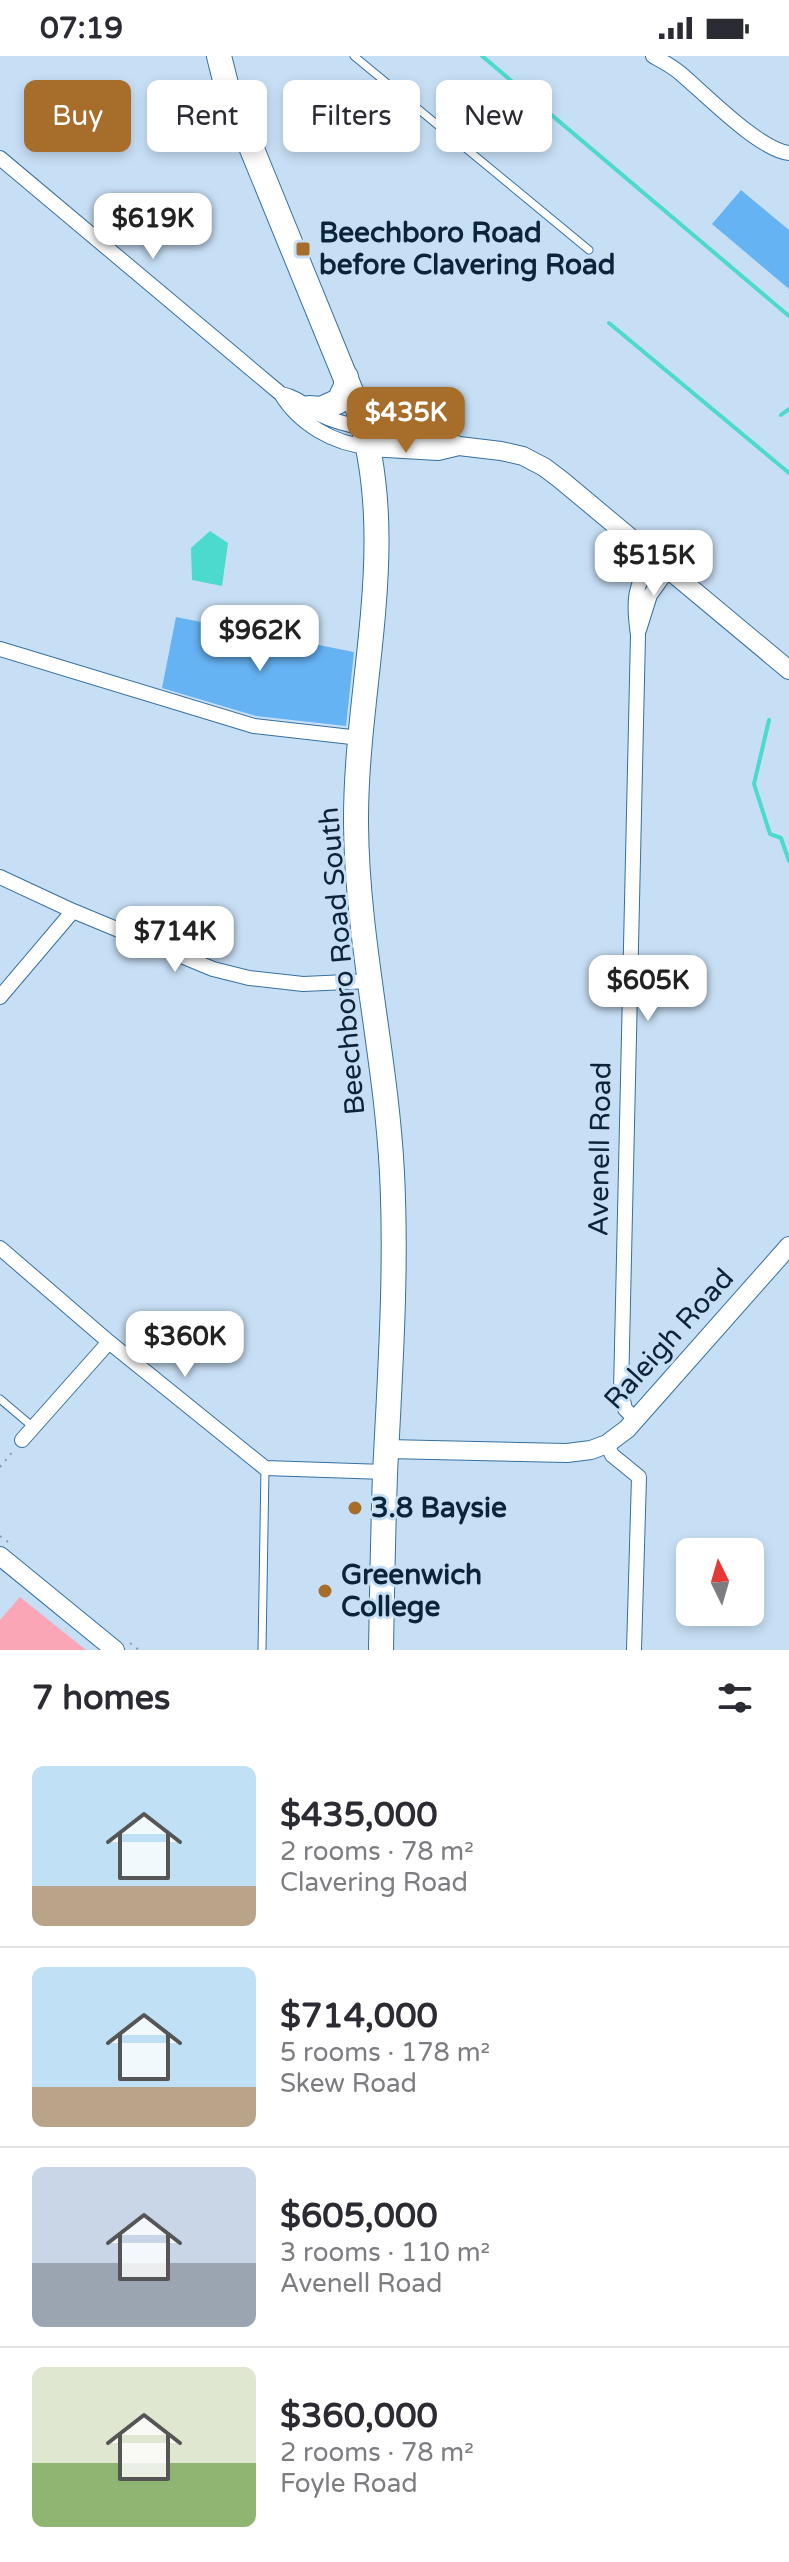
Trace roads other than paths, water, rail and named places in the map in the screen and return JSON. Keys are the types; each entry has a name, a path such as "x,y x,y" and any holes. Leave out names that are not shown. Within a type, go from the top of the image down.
{"main road":[{"name":"Beechboro Road South","path":"219,56 227,88 346,377 366,438 376,491 375,588 360,738 356,848 392,1174 394,1249 381,1650"},
{"path":"309,408 331,407 339,401 346,386 346,377"}],"street":[{"path":"653,56 676,69 757,138 780,152 789,153"},
{"path":"0,158 281,394 292,409 321,433 338,441 439,438 459,446 501,451 534,461 560,479 789,670"},
{"path":"281,394 294,397 366,438"},
{"name":"Avenell Road","path":"636,1420 625,1409 621,1391 638,635 634,607 640,578 653,557"},
{"name":"Avenell Road","path":"638,635 650,595 668,570"},
{"path":"0,649 254,726 360,738"},
{"path":"0,877 213,969 249,978 303,984 370,981"},
{"path":"0,997 73,911"},
{"name":"Raleigh Road","path":"386,1460 567,1453 607,1444 636,1420 789,1246"},
{"path":"0,1248 109,1342 265,1468 386,1460"},
{"path":"22,1440 109,1342"},
{"path":"607,1444 612,1455 639,1477 634,1650"},
{"path":"0,1556 115,1650"}],"lane":[{"path":"354,56 589,250"},
{"path":"0,1399 33,1427"},
{"path":"262,1650 265,1468"}],"waterway":[{"path":"482,56 789,316"},
{"path":"609,323 789,473"},
{"path":"781,415 789,409"},
{"path":"769,720 754,784 770,834 781,838 789,861"}],"place":[{"name":"Beechboro Road before Clavering Road","path":"303,249"},
{"name":"3.8 Baysie","path":"355,1508"},
{"name":"Greenwich College","path":"325,1591"}]}
